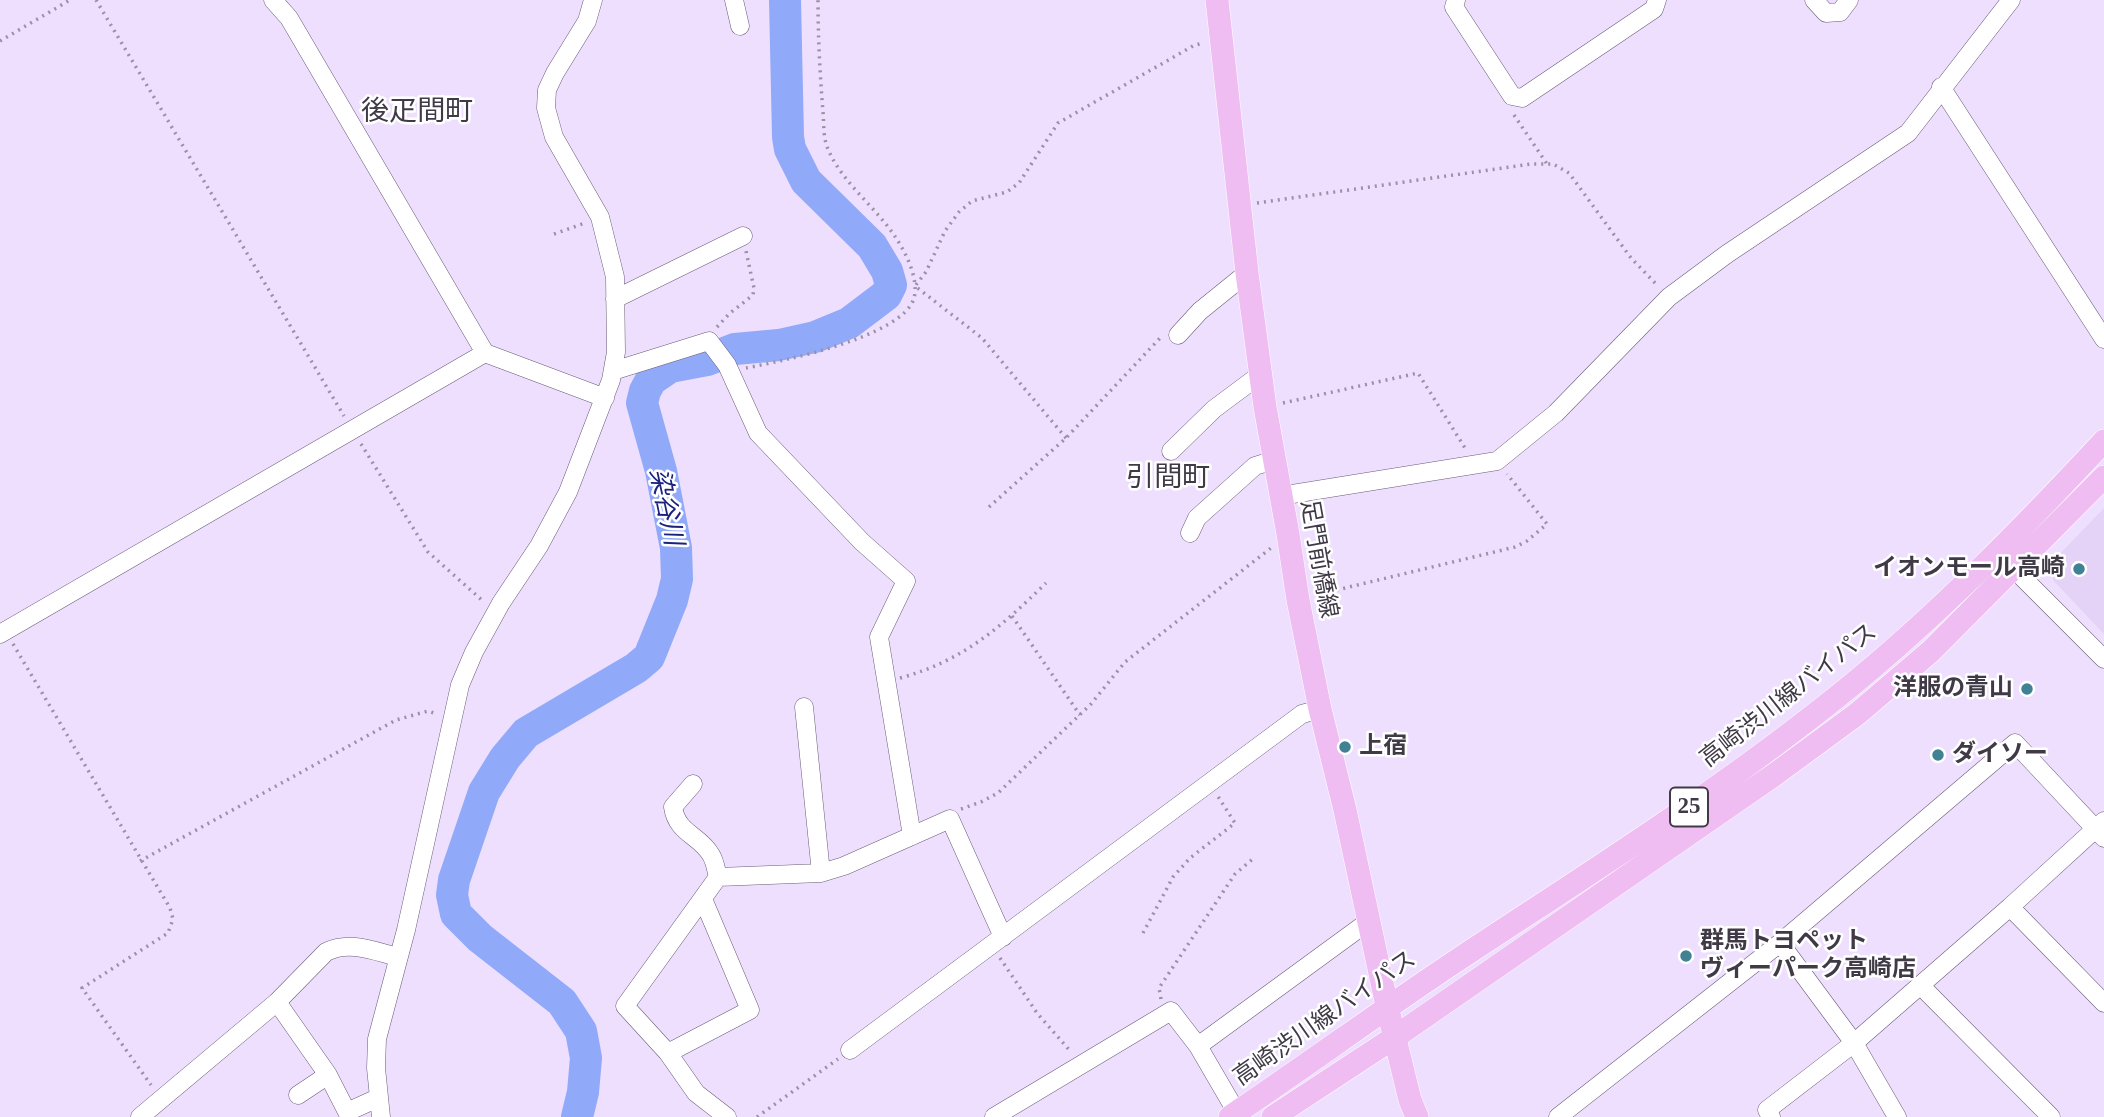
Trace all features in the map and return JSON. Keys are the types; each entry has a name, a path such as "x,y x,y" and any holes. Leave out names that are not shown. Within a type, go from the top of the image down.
{"main road":[{"name":"足門前橋線","path":"1217,0 1239,206 1265,407 1289,534 1298,600 1387,1006 1410,1100 1417,1117"},
{"name":"高崎渋川線バイパス","path":"1233,1115 1387,1006 1686,809 1760,757 1845,691 1997,552 2104,441"},
{"name":"高崎渋川線バイパス","path":"1273,1117 1395,1037 1774,775 1846,721 1931,651 2104,477"}],"street":[{"path":"273,0 289,18 485,353 605,398"},
{"path":"381,1117 376,1068 377,1039 460,685 496,612 539,546 568,492 613,371 616,352 615,277 600,217 554,136 546,108 547,90 587,21 593,0"},
{"path":"734,0 740,26"},
{"path":"1456,0 1454,7 1512,96 1522,98 1654,9 1657,0"},
{"path":"1814,0 1826,13 1840,12 1849,0"},
{"path":"1280,496 1497,461 1556,413 1669,297 1727,254 1908,132 2011,0"},
{"path":"1941,88 2104,339"},
{"path":"615,299 743,236"},
{"path":"1173,333 1247,273"},
{"path":"613,371 709,341 727,365 758,433 862,542 906,582 879,637 912,836"},
{"path":"3,632 485,353"},
{"path":"1171,452 1214,410 1261,374"},
{"path":"1190,533 1197,518 1255,466 1274,460"},
{"path":"1997,552 2104,659"},
{"path":"804,707 821,873"},
{"path":"850,1050 1303,714 1320,709"},
{"path":"1558,1117 1780,943 2015,743 2101,829 1854,1043 1764,1115"},
{"path":"693,784 673,807 674,818 711,853 718,877"},
{"path":"718,877 821,873 844,866 950,819 997,941"},
{"path":"718,877 625,1006 668,1053 695,1093 727,1117"},
{"path":"668,1053 750,1010 703,899"},
{"path":"2010,907 2104,1003"},
{"path":"1198,1046 1369,920"},
{"path":"1780,943 1854,1043 1897,1117"},
{"path":"140,1117 277,1002 326,952 335,947 358,947 398,957"},
{"path":"1921,986 2051,1117"},
{"path":"277,1002 328,1075 347,1112 379,1098"},
{"path":"994,1117 1171,1012 1198,1046 1233,1115"},
{"path":"298,1095 328,1075"}],"path":[{"path":"0,41 70,0"},
{"path":"96,0 352,430 428,552 496,612"},
{"path":"727,365 745,368 778,362 872,334 900,316 913,300 915,286 908,260 895,236 835,164 826,146 818,52 818,0"},
{"path":"915,286 926,272 945,231 959,212 972,201 1007,191 1019,183 1058,123 1193,46 1220,37"},
{"path":"1514,115 1547,164"},
{"path":"1239,206 1531,164 1553,164 1569,173 1631,258 1669,297"},
{"path":"554,234 600,217"},
{"path":"709,341 729,314 753,296 754,288 743,236"},
{"path":"915,286 982,338 1066,438"},
{"path":"989,507 1066,438 1173,333"},
{"path":"1265,407 1418,373 1476,465"},
{"path":"1298,600 1515,547 1527,541 1547,524 1497,461"},
{"path":"950,819 953,811 998,793 1080,715 1125,662 1289,534"},
{"path":"886,682 930,670 972,648 1046,583"},
{"path":"1012,615 1080,715"},
{"path":"3,632 170,908 173,919 168,933 82,988 160,1098"},
{"path":"140,861 396,720 428,712 453,718"},
{"path":"1143,933 1173,877 1190,858 1236,823 1209,784"},
{"path":"1171,1012 1160,997 1159,988 1235,874 1254,858"},
{"path":"997,941 1037,1013 1081,1065"},
{"path":"757,1117 850,1050"}],"shaded area":[{"name":"イオンモール高崎","path":"2104,508 2104,634 2053,580 2055,559"}],"waterway":[{"name":"染谷川","path":"577,1117 583,1092 586,1058 581,1031 562,1002 480,938 456,914 452,895 454,880 484,792 505,758 526,733 636,668 649,657 672,600 677,579 676,548 661,471 642,403 651,380 670,367 707,360 735,349 779,345 815,337 849,323 886,295 891,285 887,271 872,246 806,181 790,149 785,0"}],"place":[{"name":"イオンモール高崎","path":"2079,569"},
{"name":"洋服の青山","path":"2027,689"},
{"name":"上宿","path":"1345,747"},
{"name":"ダイソー","path":"1938,755"},
{"name":"群馬トヨペット ヴィーパーク高崎店","path":"1686,956"}],"district":[{"name":"後疋間町","path":"417,113"},
{"name":"引間町","path":"1168,479"}]}
